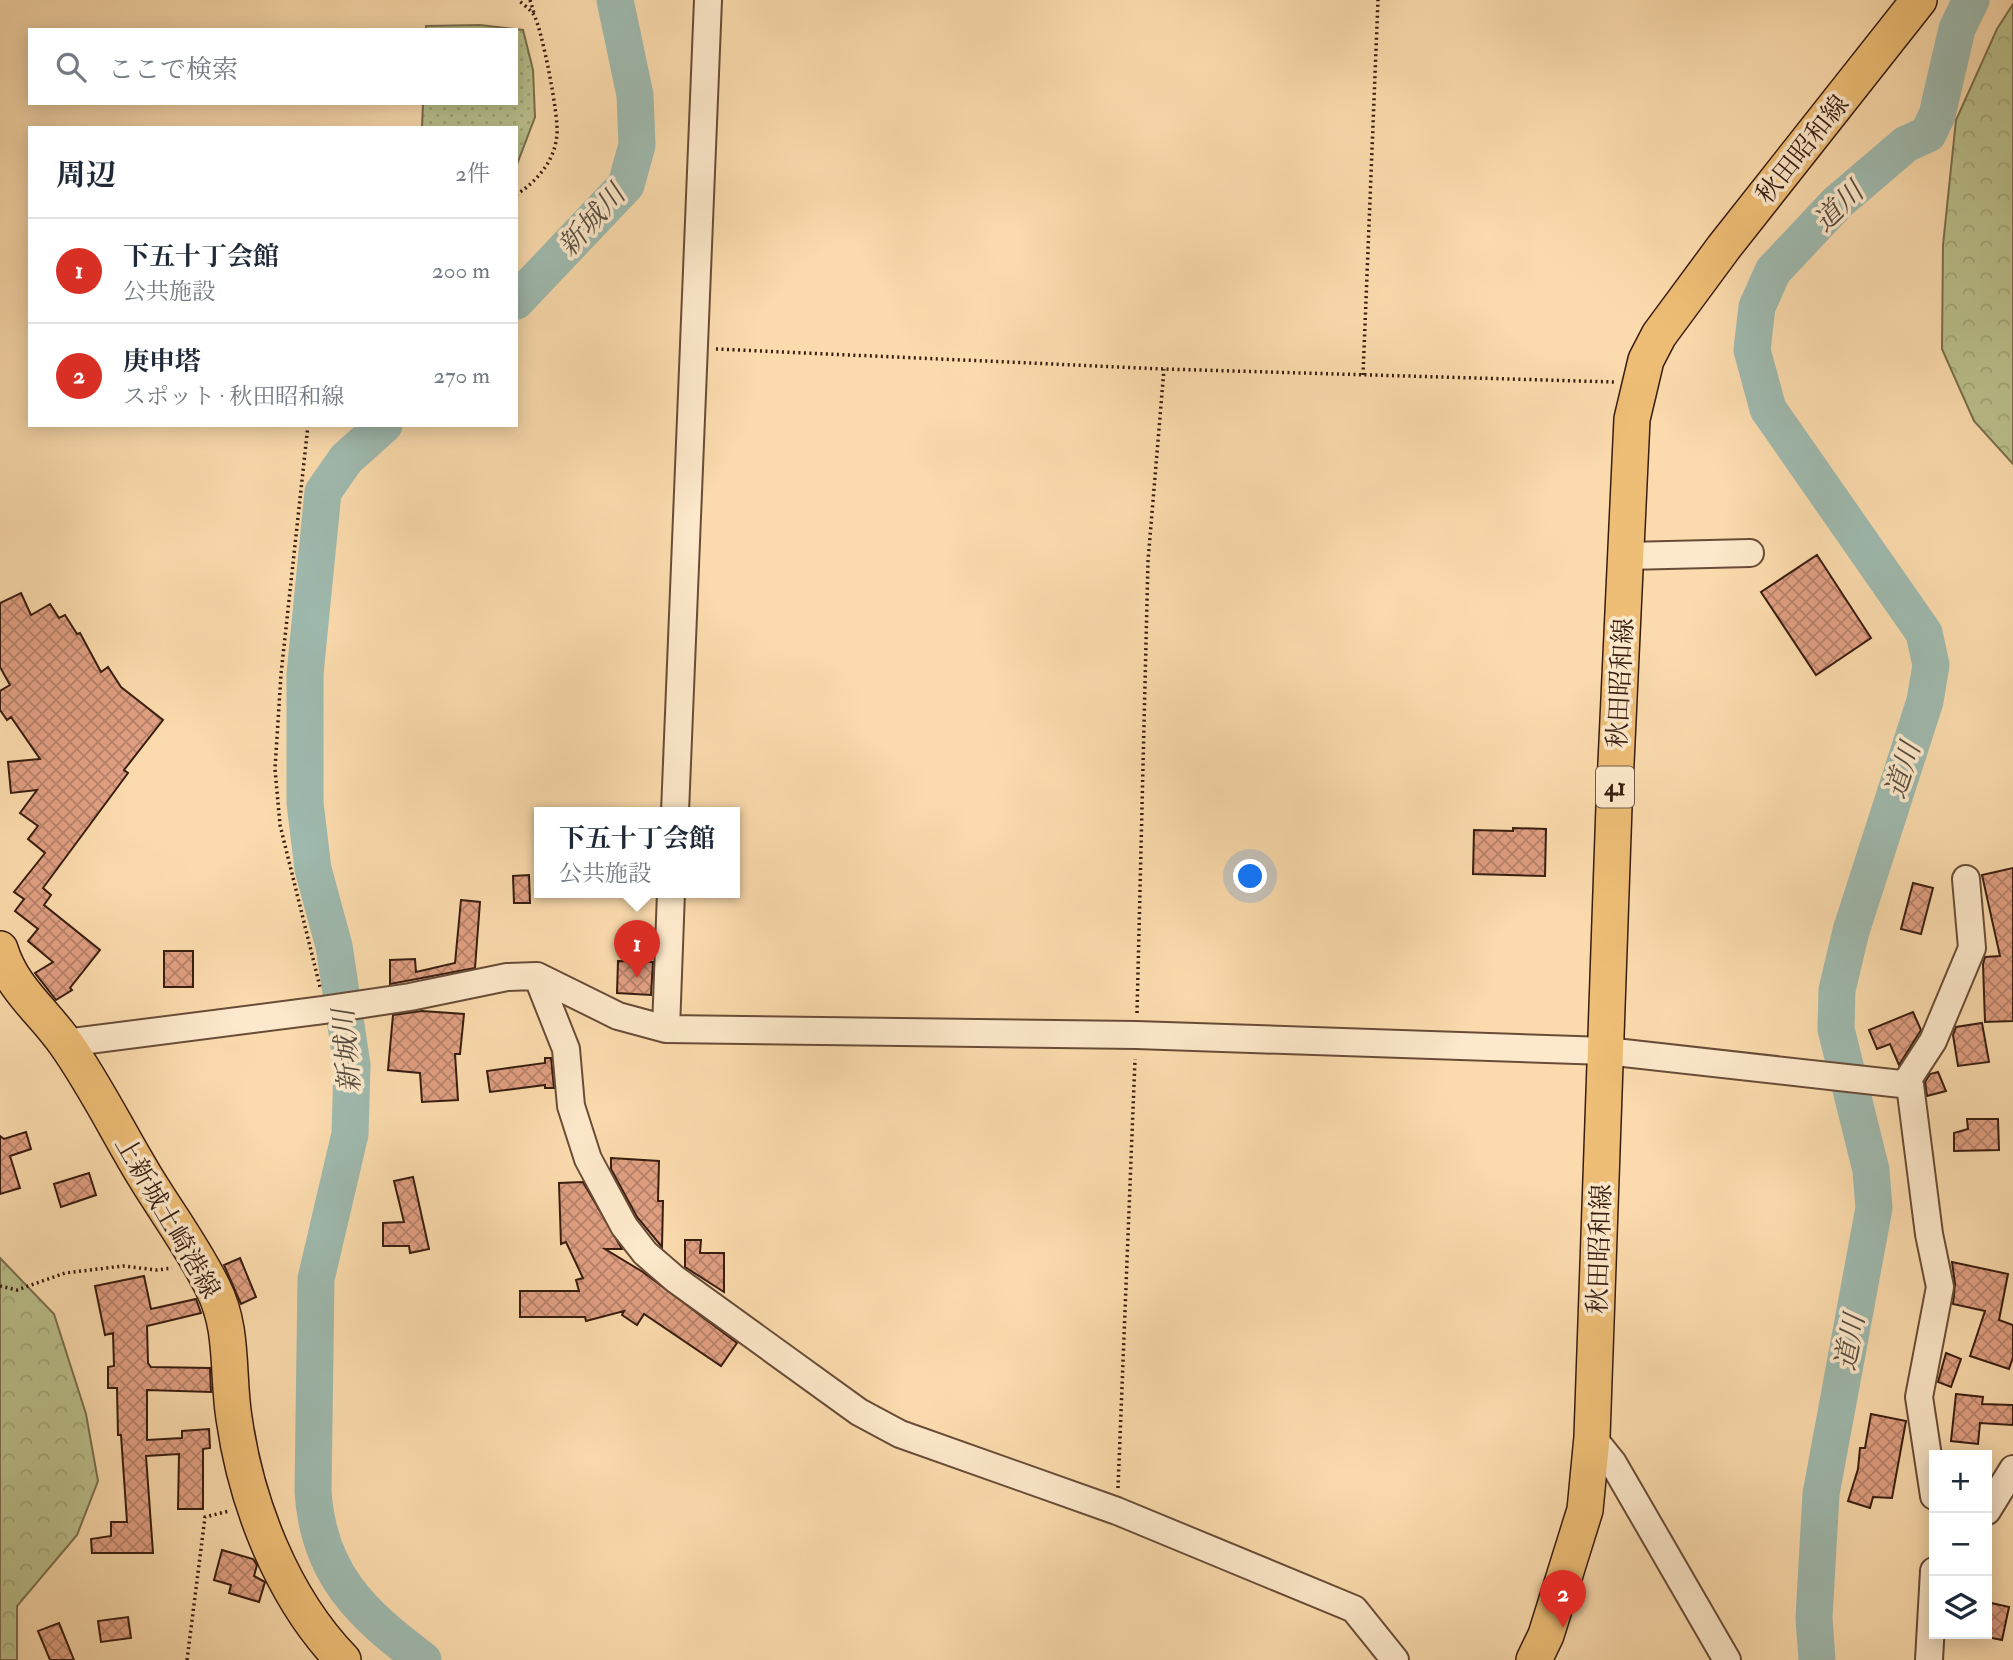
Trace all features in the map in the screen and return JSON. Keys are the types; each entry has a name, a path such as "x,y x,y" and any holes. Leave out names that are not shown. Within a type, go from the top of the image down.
{"main road":[{"name":"秋田昭和線","path":"1534,1660 1546,1635 1585,1510 1592,1437 1618,713 1632,419 1639,383 1646,360 1659,335 1724,247 1919,0"},
{"name":"上新城土崎港線","path":"0,949 5,964 29,1003 65,1043 198,1264 223,1311 228,1335 233,1416 254,1505 290,1586 308,1618 343,1660"}],"street":[{"path":"675,807 708,0"},
{"path":"1627,556 1750,553"},
{"path":"1905,1084 1933,1041 1972,948 1966,879"},
{"path":"666,1029 671,898"},
{"path":"537,976 566,1049 571,1106 588,1159 624,1226 646,1253 676,1279 859,1412 890,1429 1117,1511 1353,1609 1395,1660"},
{"path":"65,1043 323,1010 507,977 537,976 618,1016 666,1029 1136,1035 1606,1051 1910,1085 1929,1234 1940,1287 1919,1397 1929,1463"},
{"path":"1592,1437 1613,1463 1727,1660"},
{"path":"1992,1503 2013,1469"},
{"path":"1929,1660 1931,1639"}],"path":[{"path":"518,0 534,15"},
{"path":"518,194 536,182 550,160 557,134 548,72 530,0"},
{"path":"1363,375 1378,0"},
{"path":"693,348 1164,369 1639,383"},
{"path":"1117,1511 1141,947 1148,561 1164,369"},
{"path":"308,427 281,674 275,769 280,825 320,986 323,1010"},
{"path":"0,1286 18,1290 65,1273 123,1266 157,1269 198,1264"},
{"path":"187,1660 205,1517 254,1505"}],"green space":[{"path":"2013,4 2013,464 1974,421 1942,349 1943,245 1956,120 1997,29"},
{"path":"480,25 506,28 426,28"},
{"path":"518,29 523,30 533,70 535,117 518,162 518,126 422,126 423,105 518,105"},
{"path":"0,1258 54,1314 86,1414 98,1481 77,1535 17,1606 17,1660 0,1660"}],"building":[{"path":"1817,555 1871,638 1816,675 1761,592"},
{"path":"21,593 31,615 50,604 59,618 65,615 77,634 80,633 101,672 108,667 121,687 163,720 124,770 128,773 43,888 51,895 44,905 100,950 70,988 72,990 56,1000 35,973 53,962 28,941 38,929 15,911 24,899 14,892 45,853 28,839 38,826 20,813 37,790 11,793 8,762 40,759 11,717 7,720 0,710 0,691 10,685 0,667 0,603"},
{"path":"1513,828 1546,829 1545,876 1473,874 1474,830 1513,831"},
{"path":"2013,868 2013,1021 1985,1022 1983,964 1985,957 2000,956 1982,875"},
{"path":"529,875 530,903 514,903 513,876"},
{"path":"1913,883 1933,888 1921,934 1901,929"},
{"path":"461,900 480,902 475,968 390,984 390,960 415,959 416,972 455,963"},
{"path":"164,951 193,951 193,987 164,987"},
{"path":"618,961 653,962 651,995 617,993"},
{"path":"422,1011 464,1014 460,1054 455,1054 458,1100 422,1102 420,1073 388,1070 393,1015"},
{"path":"1913,1012 1921,1030 1899,1065 1890,1044 1877,1049 1869,1030"},
{"path":"1982,1023 1989,1062 1958,1066 1953,1035 1956,1027"},
{"path":"545,1058 551,1058 554,1088 545,1088 545,1085 490,1092 487,1071 545,1063"},
{"path":"1938,1072 1946,1091 1927,1096 1925,1082 1930,1074"},
{"path":"1967,1119 1998,1119 1999,1150 1954,1151 1954,1133 1968,1129"},
{"path":"26,1132 31,1149 10,1156 20,1188 0,1194 0,1136 4,1139"},
{"path":"611,1158 659,1161 658,1201 663,1201 662,1247 637,1217 611,1169"},
{"path":"89,1173 96,1195 61,1207 54,1184"},
{"path":"413,1177 429,1249 410,1253 409,1246 383,1246 383,1223 404,1222 394,1181"},
{"path":"583,1182 622,1249 605,1249 643,1272 737,1343 721,1366 644,1314 637,1325 622,1315 624,1311 586,1321 585,1317 520,1317 520,1291 579,1291 576,1280 583,1278 566,1242 561,1244 559,1183"},
{"path":"685,1240 701,1240 700,1253 724,1253 724,1292 685,1267"},
{"path":"240,1258 256,1297 241,1304 224,1265"},
{"path":"1952,1262 2008,1274 1999,1320 2013,1325 2013,1357 2009,1369 1970,1356 1985,1311 1953,1304 1955,1284"},
{"path":"144,1276 151,1309 196,1299 201,1313 147,1326 148,1363 151,1367 210,1368 211,1392 147,1390 147,1440 182,1438 182,1431 209,1429 210,1448 203,1449 203,1509 178,1509 179,1454 146,1456 153,1553 92,1553 91,1539 111,1536 111,1522 127,1522 121,1435 118,1435 117,1388 108,1388 108,1367 114,1366 113,1333 105,1335 95,1286"},
{"path":"1946,1353 1961,1359 1951,1387 1938,1382"},
{"path":"1956,1394 1983,1397 1982,1404 2013,1405 2013,1425 1980,1423 1978,1444 1951,1441"},
{"path":"1871,1414 1906,1421 1892,1498 1873,1497 1870,1508 1848,1501 1858,1469 1860,1448 1865,1448"},
{"path":"222,1550 253,1559 257,1565 254,1576 265,1582 259,1602 229,1593 231,1585 214,1580"},
{"path":"1992,1603 2009,1607 2002,1640 1992,1638"},
{"path":"128,1617 131,1638 101,1642 98,1621"},
{"path":"59,1623 74,1660 50,1660 38,1631"}],"waterway":[{"name":"新城川","path":"518,299 626,185 637,145 635,95 615,0"},
{"name":"道川","path":"1817,1660 1814,1618 1821,1494 1874,1208 1871,1170 1836,1029 1837,990 1851,931 1925,701 1931,665 1924,633 1768,409 1752,350 1757,307 1773,271 1838,202 1906,144 1928,134 1937,115 1957,29 1971,0"},
{"name":"新城川","path":"382,427 346,459 323,492 305,674 305,803 313,869 334,946 352,1065 350,1134 316,1279 313,1491 323,1545 346,1589 380,1625 423,1660"}],"place":[{"name":"下五十丁会館","path":"637,978"},
{"name":"庚申塔","path":"1563,1628"}]}
